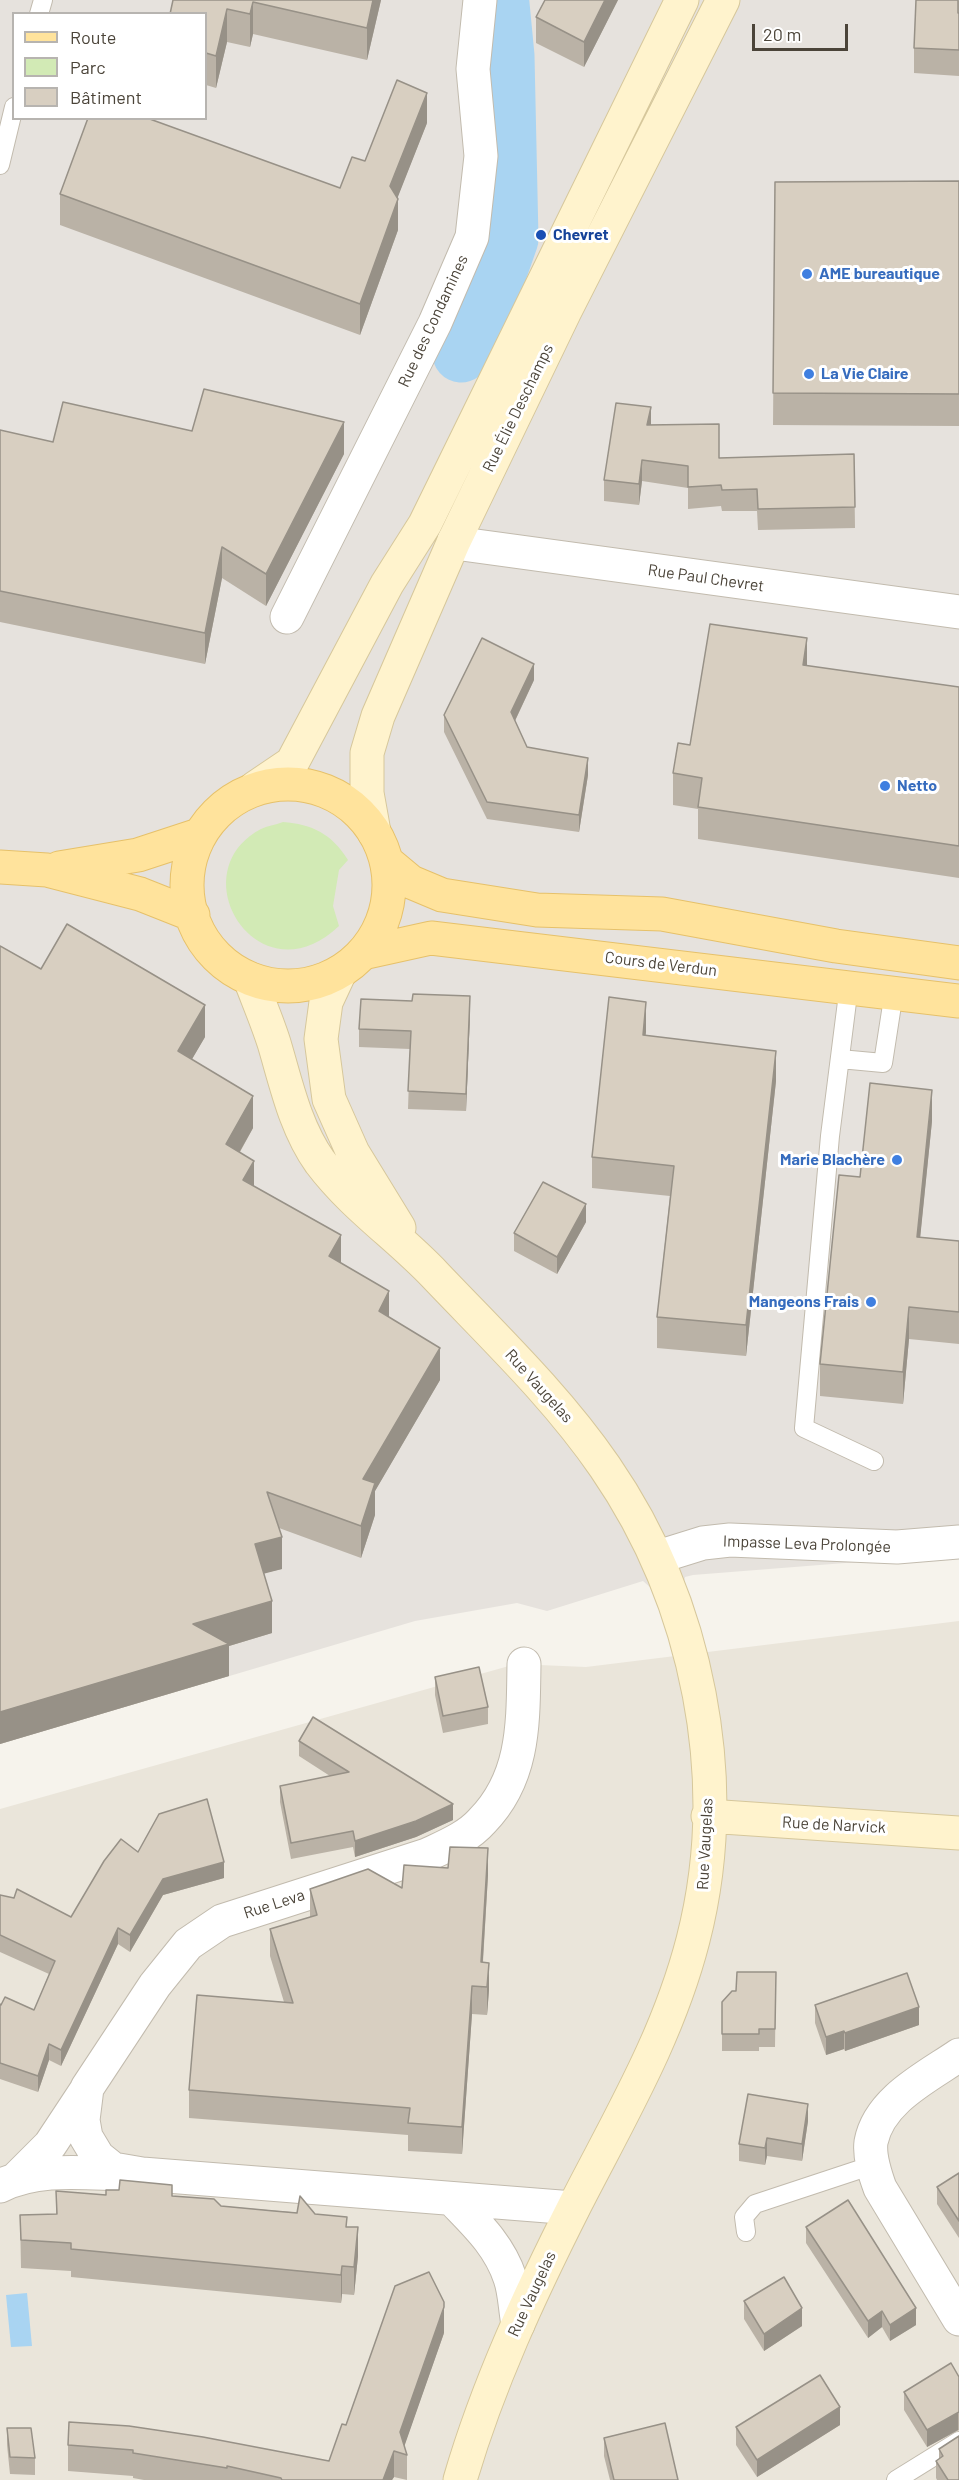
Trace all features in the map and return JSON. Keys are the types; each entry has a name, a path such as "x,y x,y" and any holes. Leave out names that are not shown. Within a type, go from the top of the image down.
{"main road":[{"name":"Rue Élie Deschamps","path":"255,789 292,763 387,584 425,524 682,0"},
{"name":"Rue Élie Deschamps","path":"374,832 367,793 367,753 378,716 454,541 564,311 723,0"},
{"path":"290,783 324,790 352,807 374,832 387,862 389,895 381,926 352,962 312,983 282,986 250,979 222,961 200,936 189,904 188,871 200,835 224,805 255,789 290,783"},
{"path":"47,870 138,855 200,835"},
{"path":"387,862 411,882 442,895 537,910 662,914 836,946 959,963"},
{"path":"0,867 47,870 140,894 192,915"},
{"name":"Cours de Verdun","path":"352,962 431,938 959,1000"},
{"name":"Rue Vaugelas","path":"352,962 326,1002 321,1039 329,1099 353,1153 414,1253"},
{"name":"Rue Vaugelas","path":"250,979 298,1120 317,1158 350,1199 414,1253 541,1387 577,1428 628,1502 658,1557 684,1636 697,1683 705,1725 708,1816 700,1908 677,1996 654,2054 573,2208 499,2365 460,2480"},
{"name":"Rue de Narvick","path":"708,1816 959,1833"}],"street":[{"name":"Rue des Condamines","path":"287,617 435,323 472,237 480,156 474,69 480,0"},
{"name":"Rue Paul Chevret","path":"454,541 462,544 959,612"},
{"name":"Impasse Leva Prolongée","path":"658,1557 703,1543 730,1540 897,1547 959,1542"},
{"name":"Rue Leva","path":"142,2174 113,2169 98,2157 86,2137 83,2120 87,2088 168,1969 188,1944 222,1921 427,1855 458,1840 482,1822 500,1798 513,1770 523,1731 524,1664"},
{"path":"959,2055 901,2095 881,2118 871,2142 873,2165 880,2188 959,2319"},
{"path":"9,2182 50,2145 87,2088"},
{"name":"Rue Leva","path":"9,2182 66,2172 142,2174 573,2208"},
{"path":"453,2200 492,2241 501,2257 511,2280 518,2324"}],"lane":[{"path":"0,165 12,115"},
{"path":"849,986 830,1136 804,1428 874,1461"},
{"path":"840,1059 883,1063 894,992"},
{"path":"746,2232 744,2217 755,2204 873,2165"},
{"path":"896,2480 959,2441"}],"shaded area":[{"path":"0,0 959,0 959,1554 693,1575 685,1577 681,1597 662,1598 643,1581 547,1611 517,1603 415,1621 0,1744"},
{"path":"959,1621 959,2480 0,2480 0,1809 516,1664 586,1667"}],"green space":[{"path":"283,822 303,825 320,832 335,843 348,860 339,870 333,906 339,926 309,945 281,949 257,940 239,923 228,899 227,873 237,849 261,829"}],"water":[{"path":"27,2293 32,2346 11,2347 6,2295"}],"building":[{"path":"173,0 373,0 367,28 253,2 250,14 227,9 216,56 207,53 207,12 170,12"},
{"path":"545,0 605,0 584,42 536,17"},
{"path":"916,0 958,0 959,50 914,48"},
{"path":"397,80 427,93 390,186 398,199 360,304 60,194 87,120 153,120 340,188 352,157 365,161"},
{"path":"959,181 959,394 773,393 775,182"},
{"path":"204,389 344,422 266,574 222,547 205,633 0,591 0,430 53,442 63,402 192,431"},
{"path":"616,403 651,407 647,425 719,424 719,458 854,454 855,507 758,509 757,489 722,490 721,485 688,487 688,466 642,460 639,484 604,480"},
{"path":"710,624 807,638 803,665 959,687 959,846 698,807 702,778 673,773 678,743 690,745"},
{"path":"482,638 534,664 511,712 527,747 588,758 579,815 487,802 444,715"},
{"path":"67,924 205,1005 178,1051 253,1096 226,1144 254,1161 243,1180 341,1235 329,1256 389,1291 379,1311 440,1348 363,1479 375,1483 361,1526 267,1492 282,1537 255,1544 272,1601 193,1624 229,1644 0,1712 0,946 41,969"},
{"path":"413,994 470,996 466,1094 408,1091 411,1031 359,1029 361,999 412,1001"},
{"path":"609,997 646,1002 643,1035 776,1051 746,1325 657,1317 674,1166 592,1157"},
{"name":"Mangeons Frais","path":"870,1083 932,1090 917,1237 959,1241 959,1312 909,1307 903,1372 820,1364 839,1175 860,1177"},
{"path":"543,1182 586,1204 557,1257 514,1233"},
{"path":"479,1667 488,1707 443,1716 435,1677"},
{"path":"313,1717 453,1804 416,1821 355,1841 353,1831 291,1843 280,1786 349,1772 299,1741"},
{"path":"207,1799 224,1862 163,1879 130,1935 118,1928 61,2050 49,2044 38,2076 0,2063 0,2004 5,1997 34,2010 55,1961 0,1935 0,1895 14,1898 17,1889 71,1917 104,1861 121,1839 138,1852 159,1814"},
{"path":"450,1847 488,1848 481,1962 489,1963 487,1987 472,1986 462,2127 408,2123 410,2108 189,2090 197,1995 293,2003 270,1929 317,1915 310,1889 368,1869 402,1888 404,1865 448,1868"},
{"path":"737,1972 776,1972 775,2029 759,2029 759,2034 722,2034 722,2002 732,1991 736,1991"},
{"path":"907,1973 919,2007 845,2033 844,2031 826,2037 815,2005"},
{"path":"748,2094 808,2104 802,2144 767,2138 765,2148 739,2144"},
{"path":"959,2173 959,2221 937,2187"},
{"path":"120,2180 172,2185 172,2196 214,2199 221,2206 274,2211 297,2213 300,2196 315,2214 347,2217 346,2227 358,2227 354,2267 342,2266 341,2275 71,2249 71,2243 21,2240 20,2215 57,2214 56,2191 106,2195 106,2190 119,2190"},
{"path":"848,2200 916,2308 890,2325 882,2311 868,2321 806,2227"},
{"path":"429,2272 444,2302 444,2307 400,2432 407,2455 394,2451 383,2480 282,2480 227,2466 227,2468 133,2453 133,2450 68,2445 69,2422 129,2426 203,2437 329,2461 342,2424 346,2425 395,2286"},
{"path":"784,2277 802,2308 764,2334 744,2301"},
{"path":"951,2363 959,2377 959,2412 927,2430 904,2392"},
{"path":"820,2375 840,2407 757,2460 736,2427"},
{"path":"665,2423 678,2480 614,2480 604,2438"},
{"path":"7,2428 31,2428 35,2458 10,2457"},
{"path":"959,2436 959,2480 948,2480 936,2461 943,2456 939,2449"}],"waterway":[{"path":"461,354 491,293 510,239 506,56 501,4"}],"place":[{"name":"Chevret","path":"541,235"},
{"name":"AME bureautique","path":"807,274"},
{"name":"La Vie Claire","path":"809,374"},
{"name":"Netto","path":"885,786"},
{"name":"Marie Blachère","path":"897,1160"},
{"name":"Mangeons Frais","path":"871,1302"}]}
